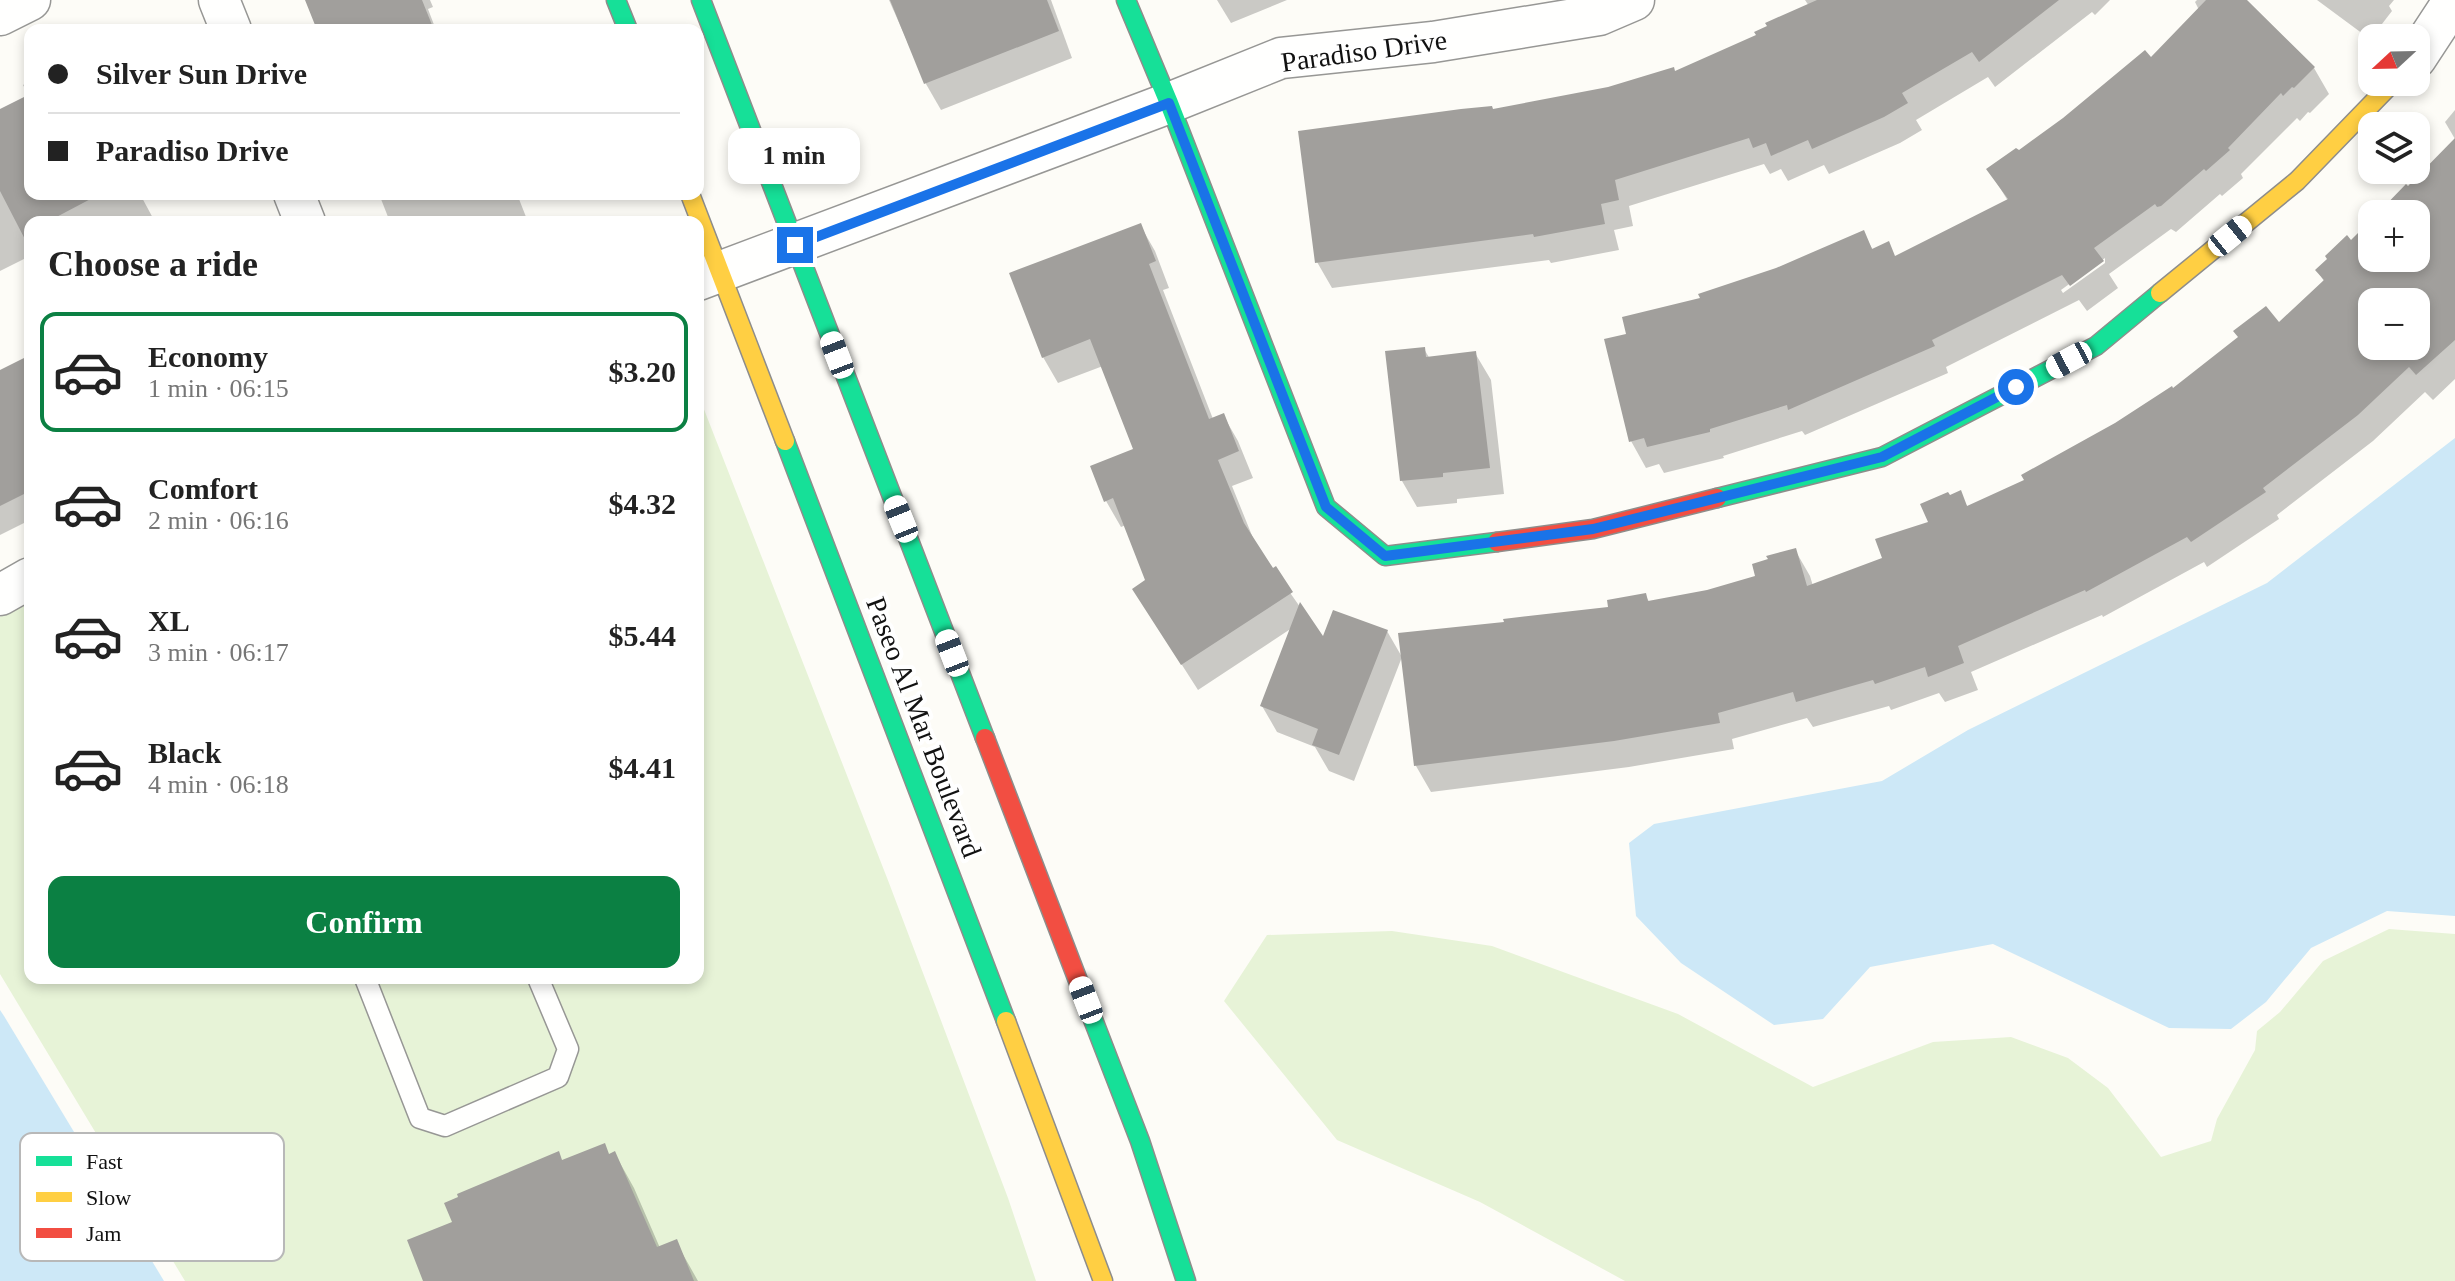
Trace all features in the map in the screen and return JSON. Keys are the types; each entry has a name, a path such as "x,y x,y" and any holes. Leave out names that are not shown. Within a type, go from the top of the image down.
{"main road":[{"path":"616,0 626,24"},
{"name":"Paseo Al Mar Boulevard","path":"701,0 1140,1141 1186,1281"},
{"path":"1126,0 1326,507 1385,556 1593,529 1882,457 2096,346 2297,181 2379,96"},
{"name":"Paseo Al Mar Boulevard","path":"704,254 709,276 1103,1281"}],"street":[{"path":"0,15 30,0"},
{"path":"219,0 229,24"},
{"name":"Paradiso Drive","path":"709,276 1281,58 1448,40 1599,15 1634,0"},
{"path":"2430,37 2454,0"},
{"path":"0,595 24,581"}],"lane":[{"path":"367,984 420,1118 445,1126 558,1077 568,1049 541,984"}],"green space":[{"path":"704,409 889,883 1008,1198 1036,1281 185,1281 173,1261 284,1261 284,1133 96,1133 0,974 0,617 24,603 24,984 704,984"},
{"path":"2389,929 2455,934 2455,1281 1625,1281 1480,1202 1337,1140 1224,1001 1267,935 1392,931 1492,946 1678,1014 1813,1087 1933,1042 2011,1037 2068,1058 2108,1088 2161,1157 2211,1141 2217,1119 2255,1050 2257,1031 2280,1012 2323,961"}],"water":[{"path":"2455,438 2455,916 2387,911 2311,948 2266,1002 2231,1029 2169,1028 1993,944 1870,967 1823,1019 1774,1025 1681,963 1636,916 1629,843 1654,824 1882,781 1968,730 2267,583"},
{"path":"0,1010 75,1133 20,1133 20,1261 152,1261 164,1281 0,1281"}],"building":[{"path":"305,0 422,0 432,24 315,24"},
{"path":"890,0 1047,0 1059,31 924,84"},
{"path":"1817,0 2059,0 1979,62 1972,52 1902,93 1908,103 1812,149 1808,140 1771,156 1766,143 1753,148 1749,138 1615,180 1619,200 1601,204 1605,224 1534,237 1533,234 1315,263 1298,131 1461,109 1492,106 1493,109 1608,87 1674,67 1675,71 1756,35 1754,32 1767,26 1765,23"},
{"path":"2206,0 2247,0 2315,67 2294,88 2283,96 2281,93 2228,148 2230,150 2206,171 2204,169 2161,206 2155,204 2094,248 2104,261 2070,286 2062,275 1932,340 1935,346 1788,410 1787,405 1710,429 1710,432 1647,447 1644,438 1629,442 1604,339 1626,334 1622,317 1700,298 1698,294 1776,268 1864,230 1872,249 1889,241 1895,256 2008,199 1986,169 2063,118 2145,50 2151,57"},
{"path":"24,97 24,200 89,200 58,216 24,216 24,237 0,191 0,109"},
{"path":"2455,138 2455,340 2416,375 2409,367 2358,415 2263,488 2266,492 2191,542 2187,537 2086,592 1958,646 1964,663 1928,677 1925,667 1875,684 1873,680 1796,702 1793,692 1718,713 1720,723 1614,741 1414,766 1398,633 1608,607 1607,600 1646,593 1648,601 1707,590 1755,576 1752,564 1768,559 1766,556 1796,548 1807,586 1882,558 1875,539 1928,522 1920,504 1961,490 1967,506 2024,480 2021,475 2173,388 2238,337 2233,331 2266,306 2279,322 2324,280 2315,270 2347,235 2351,240 2358,233 2358,272 2430,272 2430,200 2391,200 2406,184 2430,184 2430,164"},
{"path":"1141,223 1156,261 1149,264 1209,419 1224,413 1239,451 1218,460 1244,523 1273,568 1276,566 1293,592 1181,665 1132,589 1145,580 1113,498 1104,502 1090,466 1133,449 1090,339 1042,358 1009,273"},
{"path":"1425,347 1426,357 1476,351 1490,468 1400,481 1385,351"},
{"path":"24,358 24,494 0,506 0,370"},
{"path":"1300,602 1323,636 1333,610 1388,630 1339,755 1312,745 1318,729 1260,706"},
{"path":"605,1143 609,1154 615,1151 657,1247 677,1239 694,1281 423,1281 407,1240 452,1222 444,1203 458,1197 457,1194 559,1151 562,1160"}],"traffic: fast":[{"path":"616,0 626,24"},
{"path":"701,0 985,738"},
{"path":"1126,0 1326,507 1385,556 1497,542"},
{"path":"1717,498 1882,457 2096,346 2160,293"},
{"path":"785,441 1006,1021"},
{"path":"1087,1004 1140,1141 1186,1281"}],"traffic: slow":[{"path":"2160,293 2297,181 2379,96"},
{"path":"692,200 698,216"},
{"path":"704,230 785,441"},
{"path":"1006,1021 1103,1281"}],"traffic: jam":[{"path":"1497,542 1593,529 1717,498"},
{"path":"985,738 1087,1004"}],"route":[{"path":"795,245 1169,103 1326,507 1385,556 1593,529 1882,457 2016,387"}]}
